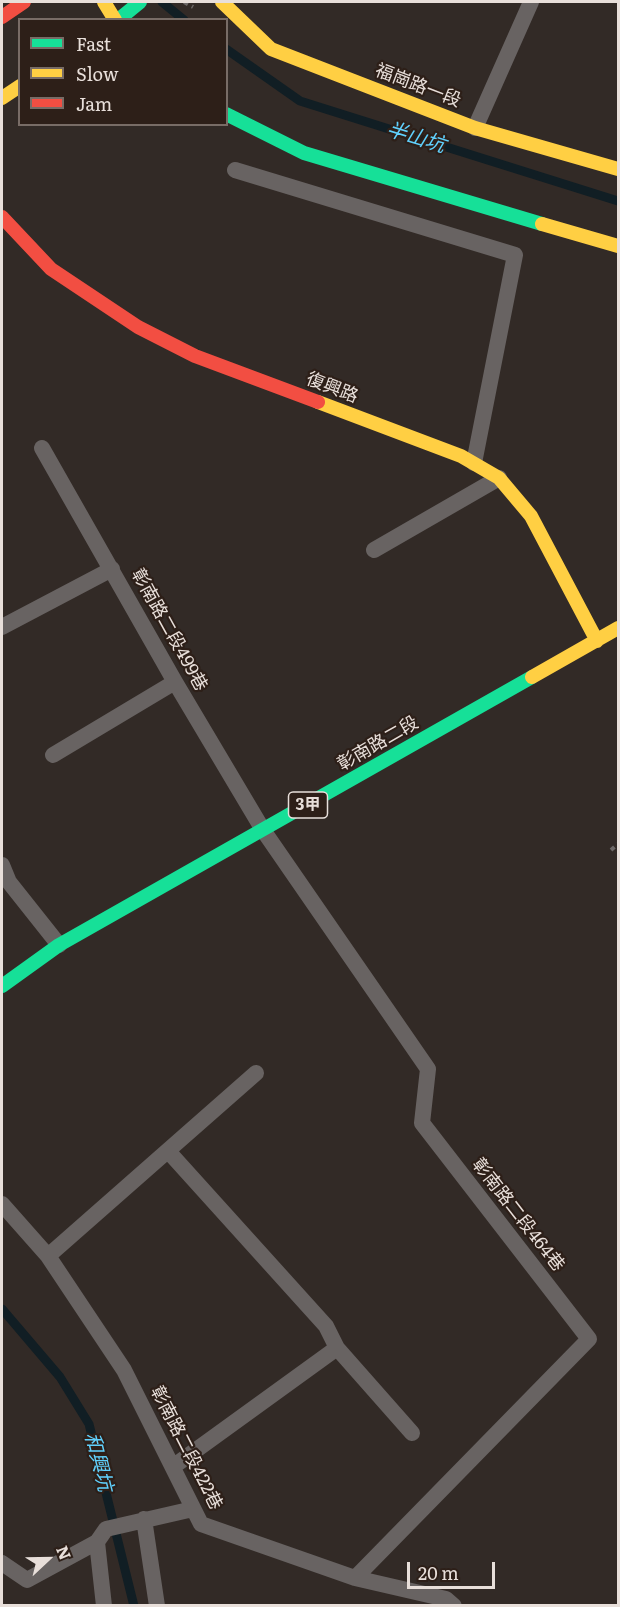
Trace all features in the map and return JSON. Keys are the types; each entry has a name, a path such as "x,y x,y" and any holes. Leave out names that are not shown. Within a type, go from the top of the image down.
{"street":[{"path":"2,17 24,2"},
{"path":"104,2 115,18"},
{"path":"119,18 140,2"},
{"name":"福崗路一段","path":"222,2 271,49 475,128 618,169"},
{"path":"2,98 18,87"},
{"path":"228,115 304,153 618,246"},
{"name":"復興路","path":"2,217 51,268 138,327 195,356 461,456 499,478 531,516 597,641"},
{"name":"彰南路二段","path":"2,986 59,945 618,628"}],"lane":[{"path":"475,128 531,2"},
{"path":"235,170 515,255 474,463"},
{"name":"彰南路二段499巷","path":"42,448 175,682 263,830"},
{"path":"374,550 499,478"},
{"path":"2,627 112,569"},
{"path":"53,755 175,682"},
{"name":"彰南路二段464巷","path":"263,830 428,1069 422,1123 589,1339 355,1578"},
{"path":"2,865 9,882 59,945"},
{"path":"48,1256 256,1073"},
{"path":"168,1151 326,1326 338,1348 412,1433"},
{"name":"彰南路二段422巷","path":"2,1204 48,1256 124,1370 201,1524 355,1578 446,1603"},
{"path":"174,1466 338,1348"},
{"path":"2,1563 27,1580 101,1535 144,1519 193,1509"},
{"path":"144,1519 157,1605"},
{"path":"101,1535 104,1605"}],"path":[{"path":"611,850 618,844"}],"waterway":[{"name":"半山坑","path":"162,2 182,18"},
{"name":"半山坑","path":"228,50 300,101 618,201"},
{"name":"和興坑","path":"2,1309 60,1377 89,1424 134,1606"}],"traffic: fast":[{"path":"120,18 140,2"},
{"path":"228,115 304,153 542,224"},
{"path":"2,986 59,945 532,677"}],"traffic: slow":[{"path":"104,2 114,18"},
{"path":"222,2 271,49 475,128 618,169"},
{"path":"2,98 18,87"},
{"path":"542,224 618,246"},
{"path":"318,402 461,456 499,478 531,516 597,641"},
{"path":"532,677 618,628"}],"traffic: jam":[{"path":"2,17 24,2"},
{"path":"2,217 51,269 138,327 195,356 318,402"}]}
